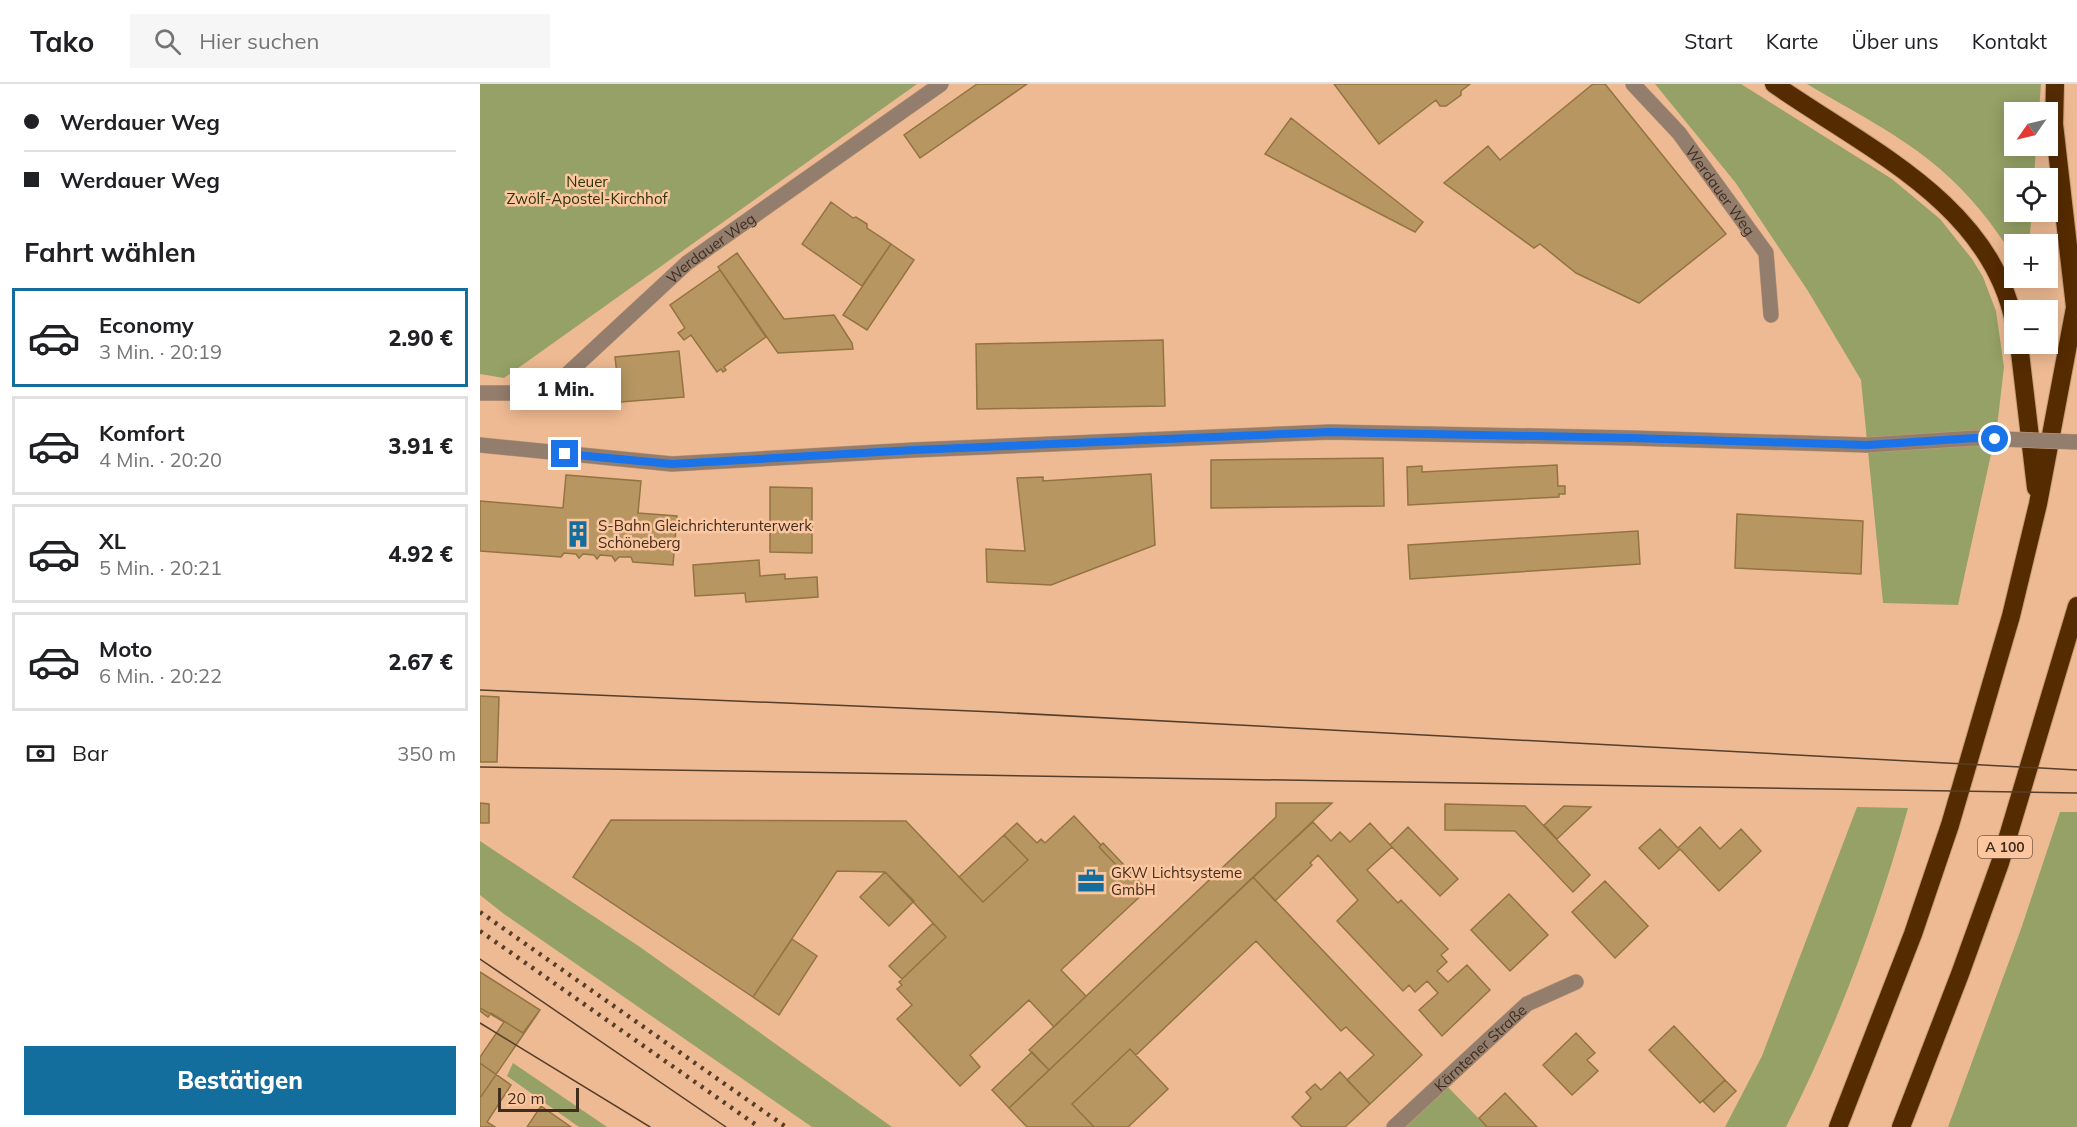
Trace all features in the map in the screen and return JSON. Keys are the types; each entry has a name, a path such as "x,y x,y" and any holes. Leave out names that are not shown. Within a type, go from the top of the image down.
{"highway":[{"path":"1774,84 1923,184 1963,222 1985,252 2008,300"},
{"path":"1838,1127 1913,934 1950,825 2011,616 2038,504 2076,302 2054,124 2055,84"},
{"path":"2020,354 2038,504"},
{"name":"A 100","path":"1900,1127 1960,974 2000,863 2077,606"},
{"path":"1915,1127 1918,1082"}],"street":[{"name":"Werdauer Weg","path":"480,393 537,393 564,377 687,263 941,84"},
{"name":"Werdauer Weg","path":"1633,84 1679,133 1766,253 1772,315"},
{"path":"480,445 672,464 926,449 1330,432 1620,437 1867,445 1975,438 2077,442"},
{"name":"Kärntener Straße","path":"1394,1127 1527,1004 1576,982"}],"green space":[{"name":"Neuer Zwölf-Apostel-Kirchhof","path":"480,84 917,84 504,378 480,374"},
{"path":"1655,84 1741,84 1892,179 1940,219 1972,259 1983,277 1996,311 2004,367 1997,427 1958,605 1883,603 1861,380 1808,291 1735,182"},
{"path":"1807,84 2041,84 2040,102 2004,102 2004,156 2035,156 2035,168 2004,168 2004,222 2031,222 2030,234 2004,234 2004,243 1981,211 1961,189 1940,169 1893,134"},
{"path":"1857,807 1908,808 1870,930 1839,1010 1786,1127 1725,1127 1762,1056"},
{"path":"2060,812 2077,812 2077,1127 1948,1127 2021,929"},
{"path":"480,841 640,947 892,1127 812,1127 504,914 480,895"},
{"path":"513,1063 607,1127 579,1127 507,1076"},
{"path":"1443,1082 1487,1127 1394,1127"}],"building":[{"path":"977,84 1027,84 920,158 904,135"},
{"path":"1334,84 1470,84 1461,91 1461,95 1446,106 1440,106 1436,100 1379,144"},
{"path":"1593,84 1605,84 1726,234 1639,303 1576,273 1540,244 1534,248 1444,183 1488,146 1500,160"},
{"path":"1291,118 1423,222 1415,232 1265,154"},
{"path":"831,202 853,218 856,217 867,224 867,228 891,244 862,286 802,244"},
{"path":"891,244 914,260 867,330 843,315"},
{"path":"737,253 784,319 834,315 852,343 853,349 778,353 718,267"},
{"path":"720,270 766,337 724,367 726,370 723,372 721,369 717,372 691,335 684,340 678,333 685,328 670,305"},
{"path":"1163,340 1165,406 977,409 976,344"},
{"path":"679,351 684,397 620,402 615,357"},
{"path":"1383,458 1384,506 1211,508 1211,460"},
{"path":"1557,465 1558,486 1565,486 1565,494 1559,494 1559,497 1408,505 1407,467 1422,466 1422,472"},
{"path":"1151,474 1155,545 1051,585 987,582 986,549 1025,551 1017,478 1043,477 1043,481"},
{"name":"S-Bahn Gleichrichterunterwerk Schöneberg","path":"566,475 641,481 638,513 677,516 673,565 633,562 631,557 619,557 615,561 612,556 600,555 597,559 594,555 583,554 579,558 576,554 564,553 561,557 480,551 480,501 563,508"},
{"path":"770,487 812,488 812,553 770,552"},
{"path":"1737,514 1863,521 1861,574 1735,568"},
{"path":"1638,531 1640,564 1410,579 1408,545"},
{"path":"759,560 760,576 785,574 785,579 817,577 818,597 746,602 745,593 695,596 693,565"},
{"path":"480,696 499,697 497,762 480,762"},
{"path":"480,803 489,804 489,823 480,823"},
{"path":"1276,803 1332,803 1049,1070 1029,1050 1276,817"},
{"path":"1445,804 1525,806 1590,875 1573,892 1515,831 1445,830"},
{"path":"1564,806 1591,807 1557,839 1544,825"},
{"path":"1074,816 1120,869 1124,865 1147,890 1061,970 1086,996 1054,1027 1029,1000 970,1055 980,1067 960,1086 897,1019 912,1005 897,989 902,985 899,982 946,937 885,872 837,871 753,997 573,877 611,820 906,821 983,902 1028,860 1004,835 1017,823 1037,843 1041,839 1045,843"},
{"path":"1313,822 1331,841 1340,832 1350,842 1370,823 1392,847 1367,870 1398,903 1401,900 1448,949 1441,955 1447,962 1437,971 1448,982 1467,965 1490,990 1442,1036 1419,1010 1438,993 1427,981 1415,992 1409,985 1403,991 1337,921 1358,900 1318,855 1310,863 1312,865 1275,901 1253,877"},
{"path":"1408,827 1458,879 1440,896 1390,845"},
{"path":"1700,827 1720,849 1741,829 1761,851 1719,891 1680,849 1659,869 1639,848 1660,829 1678,848"},
{"path":"1004,835 1028,860 983,902 959,877"},
{"path":"1103,843 1124,865 1120,869 1099,847"},
{"path":"885,872 914,901 889,926 860,897"},
{"path":"1253,877 1422,1055 1370,1104 1347,1080 1374,1055 1346,1027 1341,1031 1256,941 1136,1055 1130,1049 1072,1104 1094,1127 1027,1127 1009,1108"},
{"path":"1605,881 1648,926 1615,958 1572,912"},
{"path":"1509,894 1548,935 1510,971 1471,930"},
{"path":"933,923 946,937 902,979 889,966"},
{"path":"792,939 817,956 779,1015 753,997"},
{"path":"480,972 540,1010 523,1033 491,1013 488,1017 480,1011"},
{"path":"480,972 540,1010 480,1098 480,1057 504,1022 480,1008"},
{"path":"1674,1026 1725,1080 1700,1103 1649,1050"},
{"path":"1576,1033 1595,1053 1587,1060 1598,1071 1572,1095 1543,1065"},
{"path":"1130,1049 1168,1089 1128,1127 1094,1127 1072,1104"},
{"path":"1032,1052 1049,1070 1009,1108 992,1090"},
{"path":"480,1063 511,1085 487,1122 495,1127 480,1127"},
{"path":"1340,1072 1370,1104 1345,1127 1302,1127 1292,1117 1311,1098 1306,1092 1315,1084 1321,1090"},
{"path":"1725,1080 1736,1091 1714,1112 1703,1101"},
{"path":"1505,1093 1537,1127 1487,1127 1479,1118"},
{"path":"541,1106 571,1127 527,1127"}],"tram line":[{"path":"480,690 995,712 2077,770"},
{"path":"480,767 2077,793"},
{"path":"480,959 726,1127"},
{"path":"480,1023 650,1127"}],"railway":[{"path":"480,912 786,1127"},
{"path":"480,931 759,1127"}],"place":[{"name":"S-Bahn Gleichrichterunterwerk Schöneberg","path":"578,534"},
{"name":"GKW Lichtsysteme GmbH","path":"1091,881"}],"route":[{"path":"565,454 672,464 914,450 1330,432 1867,445 1975,438 1995,439"}]}
